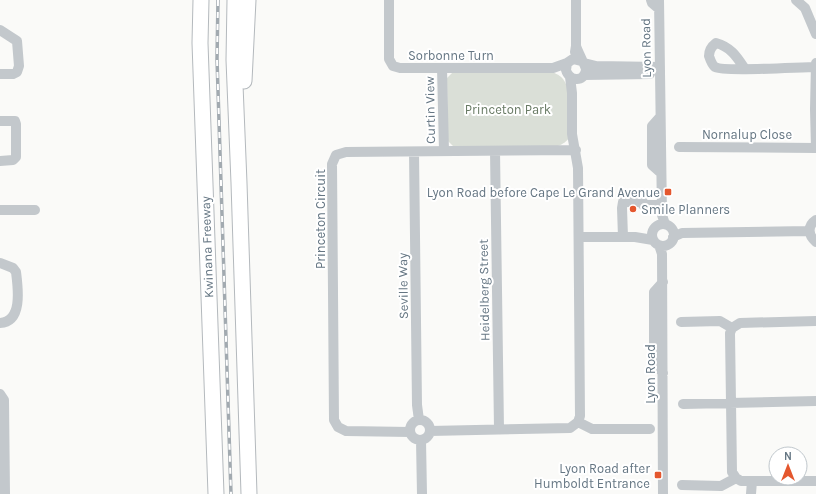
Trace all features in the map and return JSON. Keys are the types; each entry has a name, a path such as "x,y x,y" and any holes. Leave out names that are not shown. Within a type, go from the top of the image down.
{"highway":[{"path":"198,0 200,44"},
{"name":"Kwinana Freeway","path":"201,0 200,44 216,494"},
{"path":"235,0 234,60 249,494"},
{"path":"239,183 248,0"}],"street":[{"name":"Sorbonne Turn","path":"388,0 390,59 393,66 400,68 576,69 596,66 660,70"},
{"path":"430,431 570,428 578,422 580,416 578,168 572,134 572,93 576,69 576,0"},
{"path":"651,0 652,3 659,5"},
{"path":"796,0 805,8 816,34"},
{"name":"Lyon Road","path":"659,5 661,173 664,231 662,282 663,494"},
{"path":"0,30 17,41 19,60 17,72 13,74 0,74"},
{"path":"816,63 816,148"},
{"path":"745,69 816,66"},
{"name":"Curtin View","path":"442,68 444,151"},
{"path":"0,121 15,121 16,124 16,157 13,160 0,160"},
{"name":"Nornalup Close","path":"679,147 816,148"},
{"name":"Heidelberg Street","path":"496,150 499,429"},
{"name":"Princeton Circuit","path":"410,432 346,431 338,427 334,420 332,164 336,155 346,152 576,150"},
{"name":"Seville Way","path":"414,152 418,420"},
{"path":"623,237 623,202 643,202 643,205 664,231"},
{"path":"0,210 35,210"},
{"path":"816,220 811,224 809,231 810,236 816,242"},
{"path":"578,237 635,237 664,231 809,231"},
{"path":"0,262 13,268 16,272 17,309 13,318 6,323 0,323"},
{"path":"816,321 740,323 732,328 730,333 732,472 736,478 741,481 816,480"},
{"path":"681,322 720,322 732,328"},
{"path":"0,394 4,400 5,494"},
{"path":"683,404 816,402"},
{"path":"418,420 424,421 428,425 430,431 429,435 425,439 416,440 412,437 410,432 410,427 413,422 418,420"},
{"path":"578,422 592,429 650,429"},
{"path":"421,440 422,494"},
{"path":"682,485 720,486 736,478"},
{"path":"752,481 752,494"}],"green space":[{"name":"Princeton Park","path":"549,71 563,79 570,99 570,137 564,143 558,146 454,147 448,141 447,78 453,72"}],"railway":[{"path":"218,0 217,59 231,494"}],"place":[{"name":"Lyon Road before Cape Le Grand Avenue","path":"668,192"},
{"name":"Smile Planners","path":"633,209"},
{"name":"Lyon Road after Humboldt Entrance","path":"658,475"}]}
